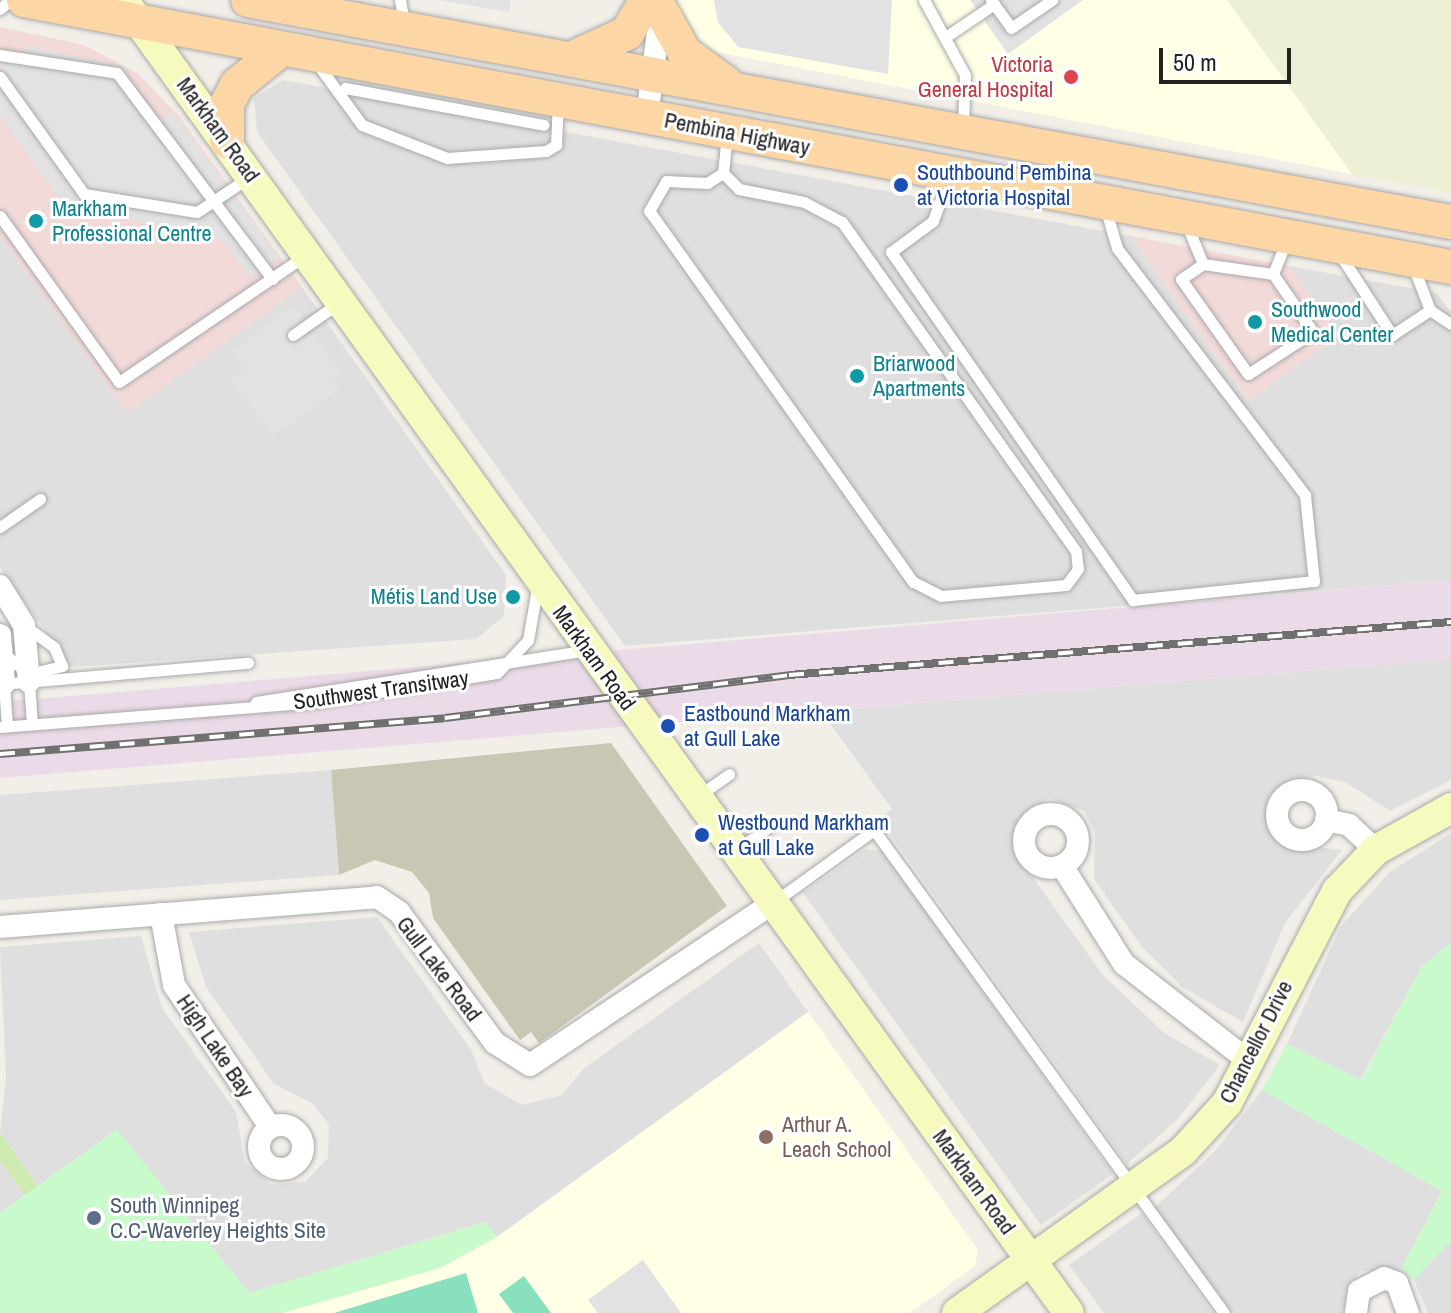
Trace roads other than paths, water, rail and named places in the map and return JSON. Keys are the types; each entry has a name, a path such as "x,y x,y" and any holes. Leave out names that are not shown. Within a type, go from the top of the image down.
{"main road":[{"name":"Pembina Highway","path":"24,0 131,11 551,113 647,117 1451,267"},
{"name":"Pembina Highway","path":"256,0 402,14 572,59 1451,222"},
{"path":"572,59 627,33 651,0 685,53 736,90"},
{"path":"227,141 227,104 237,85 296,52"},
{"path":"950,173 963,131"}],"street":[{"path":"647,117 658,31 651,0"},
{"name":"Markham Road","path":"131,11 227,141 732,853 1069,1313"},
{"path":"0,586 24,625 28,678"},
{"path":"1,638 2,684"},
{"name":"Chancellor Drive","path":"957,1313 1136,1188 1227,1103 1250,1062 1311,930 1376,850 1451,808"},
{"path":"1326,820 1349,825 1376,850"},
{"path":"1062,866 1133,974 1250,1062"},
{"name":"Gull Lake Road","path":"0,927 377,897 399,912 495,1043 530,1065 771,904"},
{"name":"High Lake Bay","path":"161,914 174,985 270,1127"},
{"path":"1356,1313 1359,1291 1384,1278 1397,1283 1408,1313"}],"lane":[{"path":"0,9 10,0"},
{"path":"924,0 947,36 968,92 963,131"},
{"path":"947,36 993,2 1011,28 1051,0"},
{"path":"296,52 362,125 385,136 447,158 537,153 556,145 551,113 345,88"},
{"path":"0,55 117,73 272,279"},
{"path":"0,77 84,194 197,212 251,175"},
{"path":"723,173 728,133"},
{"path":"723,173 739,189 804,202 842,222 1076,551 1080,561 1066,585 941,596 913,582 654,221 650,201 666,181 707,183 723,173"},
{"path":"950,173 933,221 891,252 1133,600 1314,581 1305,495 1117,248 1105,202"},
{"path":"1183,215 1203,264"},
{"path":"0,216 119,382 307,254"},
{"path":"1273,274 1287,236"},
{"path":"1335,245 1392,335 1430,310"},
{"path":"1413,259 1430,310 1451,324"},
{"path":"1203,264 1273,274 1313,332 1248,374 1181,279 1203,264"},
{"path":"293,335 341,302"},
{"path":"0,527 40,499"},
{"path":"512,664 537,617 536,577"},
{"path":"4,726 2,684 56,670 62,659 24,625"},
{"path":"1,638 11,664 28,678 248,663"},
{"name":"Southwest Transitway","path":"4,726 416,688 512,664 587,650"},
{"path":"28,678 32,724"},
{"path":"694,798 729,774"},
{"path":"732,853 768,828"},
{"path":"771,904 874,830 1224,1313"}],"railway":[{"path":"0,754 445,718 789,675 1451,622"}],"place":[{"name":"Victoria General Hospital","path":"1071,77"},
{"name":"Southbound Pembina at Victoria Hospital","path":"901,185"},
{"name":"Markham Professional Centre","path":"36,221"},
{"name":"Southwood Medical Center","path":"1255,322"},
{"name":"Briarwood Apartments","path":"857,376"},
{"name":"Métis Land Use","path":"513,597"},
{"name":"Eastbound Markham at Gull Lake","path":"668,726"},
{"name":"Westbound Markham at Gull Lake","path":"702,835"},
{"name":"Arthur A. Leach School","path":"766,1137"},
{"name":"South Winnipeg C.C-Waverley Heights Site","path":"94,1218"}]}
